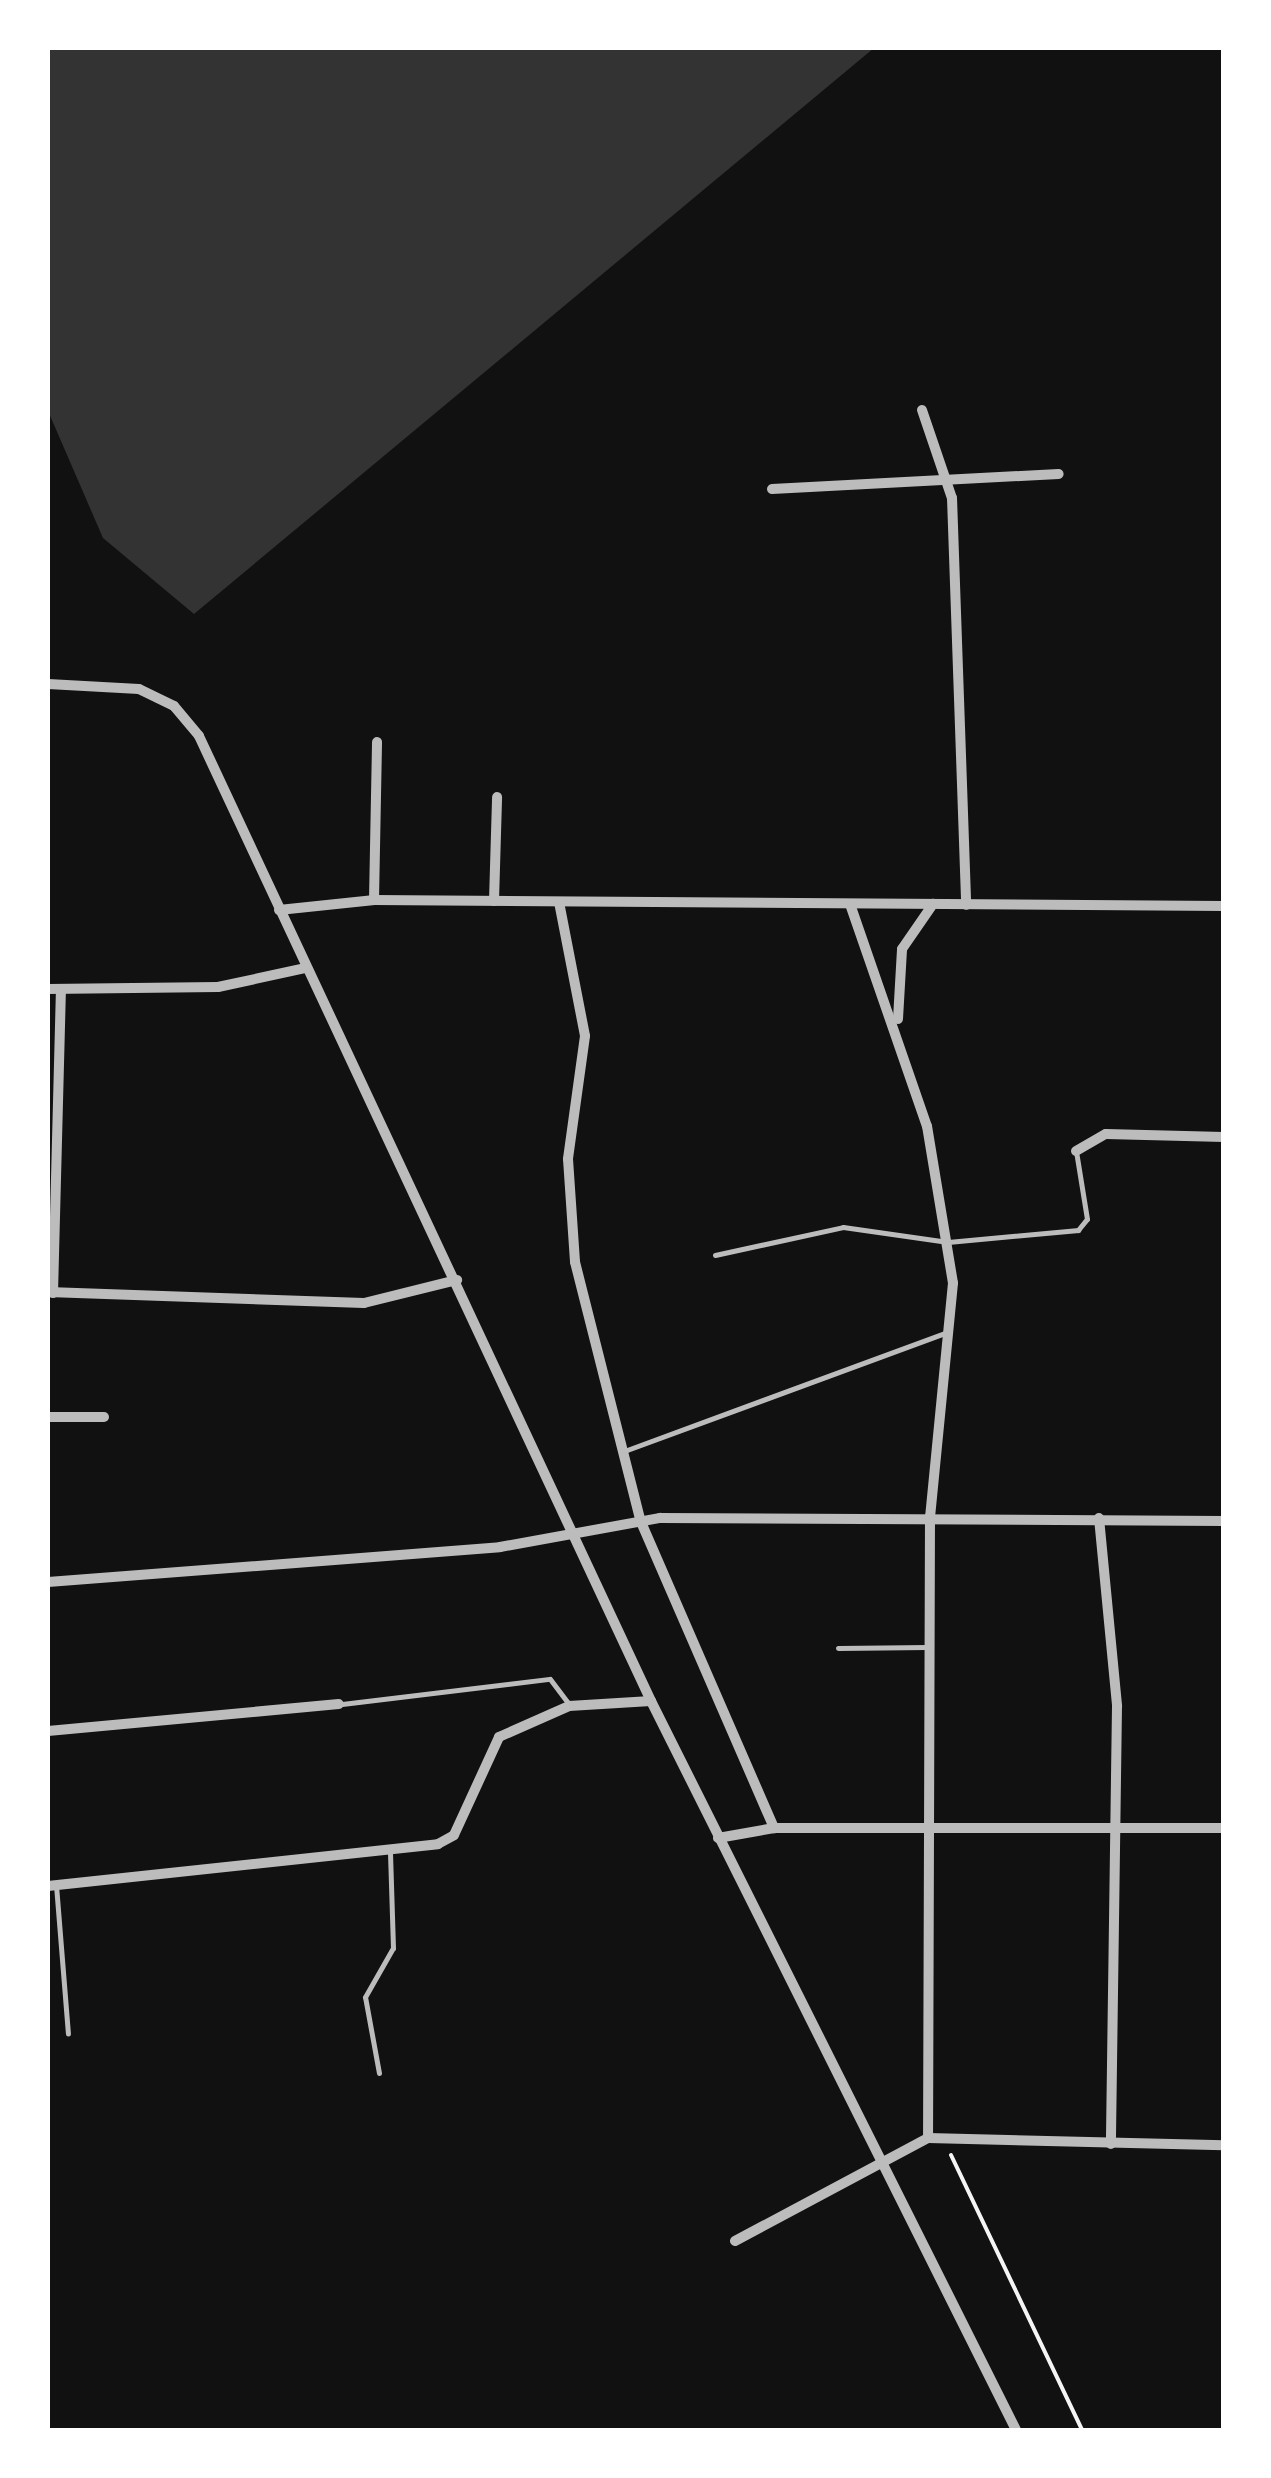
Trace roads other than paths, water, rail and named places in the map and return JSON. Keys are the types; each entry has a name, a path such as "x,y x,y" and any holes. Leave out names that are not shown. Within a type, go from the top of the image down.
{"street":[{"path":"922,410 949,480 966,905"},
{"path":"772,490 1058,474"},
{"path":"48,684 139,688 192,723 457,1280 651,1701 1016,2430"},
{"path":"374,900 377,742"},
{"path":"494,901 498,796"},
{"path":"279,910 374,900 1224,906"},
{"path":"559,902 585,1036 567,1209 641,1522 774,1828"},
{"path":"850,904 898,1025 948,1242 953,1330 930,1516 927,1647 924,1826 928,2138"},
{"path":"898,1025 896,971 933,904"},
{"path":"48,990 218,988 306,968"},
{"path":"61,990 50,1292 364,1303 457,1280"},
{"path":"1076,1151 1106,1134 1224,1137"},
{"path":"48,1417 104,1416"},
{"path":"48,1582 500,1548 641,1522 930,1516 1224,1520"},
{"path":"1099,1518 1118,1828 1111,2144"},
{"path":"52,1886 390,1851 446,1841 492,1742 569,1706 651,1701"},
{"path":"48,1731 339,1704"},
{"path":"718,1838 774,1828 1224,1828"},
{"path":"734,2241 884,2166 928,2138 1224,2145"}],"lane":[{"path":"715,1255 843,1227 948,1242 1078,1230 1088,1219 1076,1151"},
{"path":"627,1450 953,1330"},
{"path":"838,1648 927,1647"},
{"path":"339,1704 550,1679 569,1706"},
{"path":"378,2072 365,1996 394,1948 390,1851"},
{"path":"52,1886 68,2034"}]}
